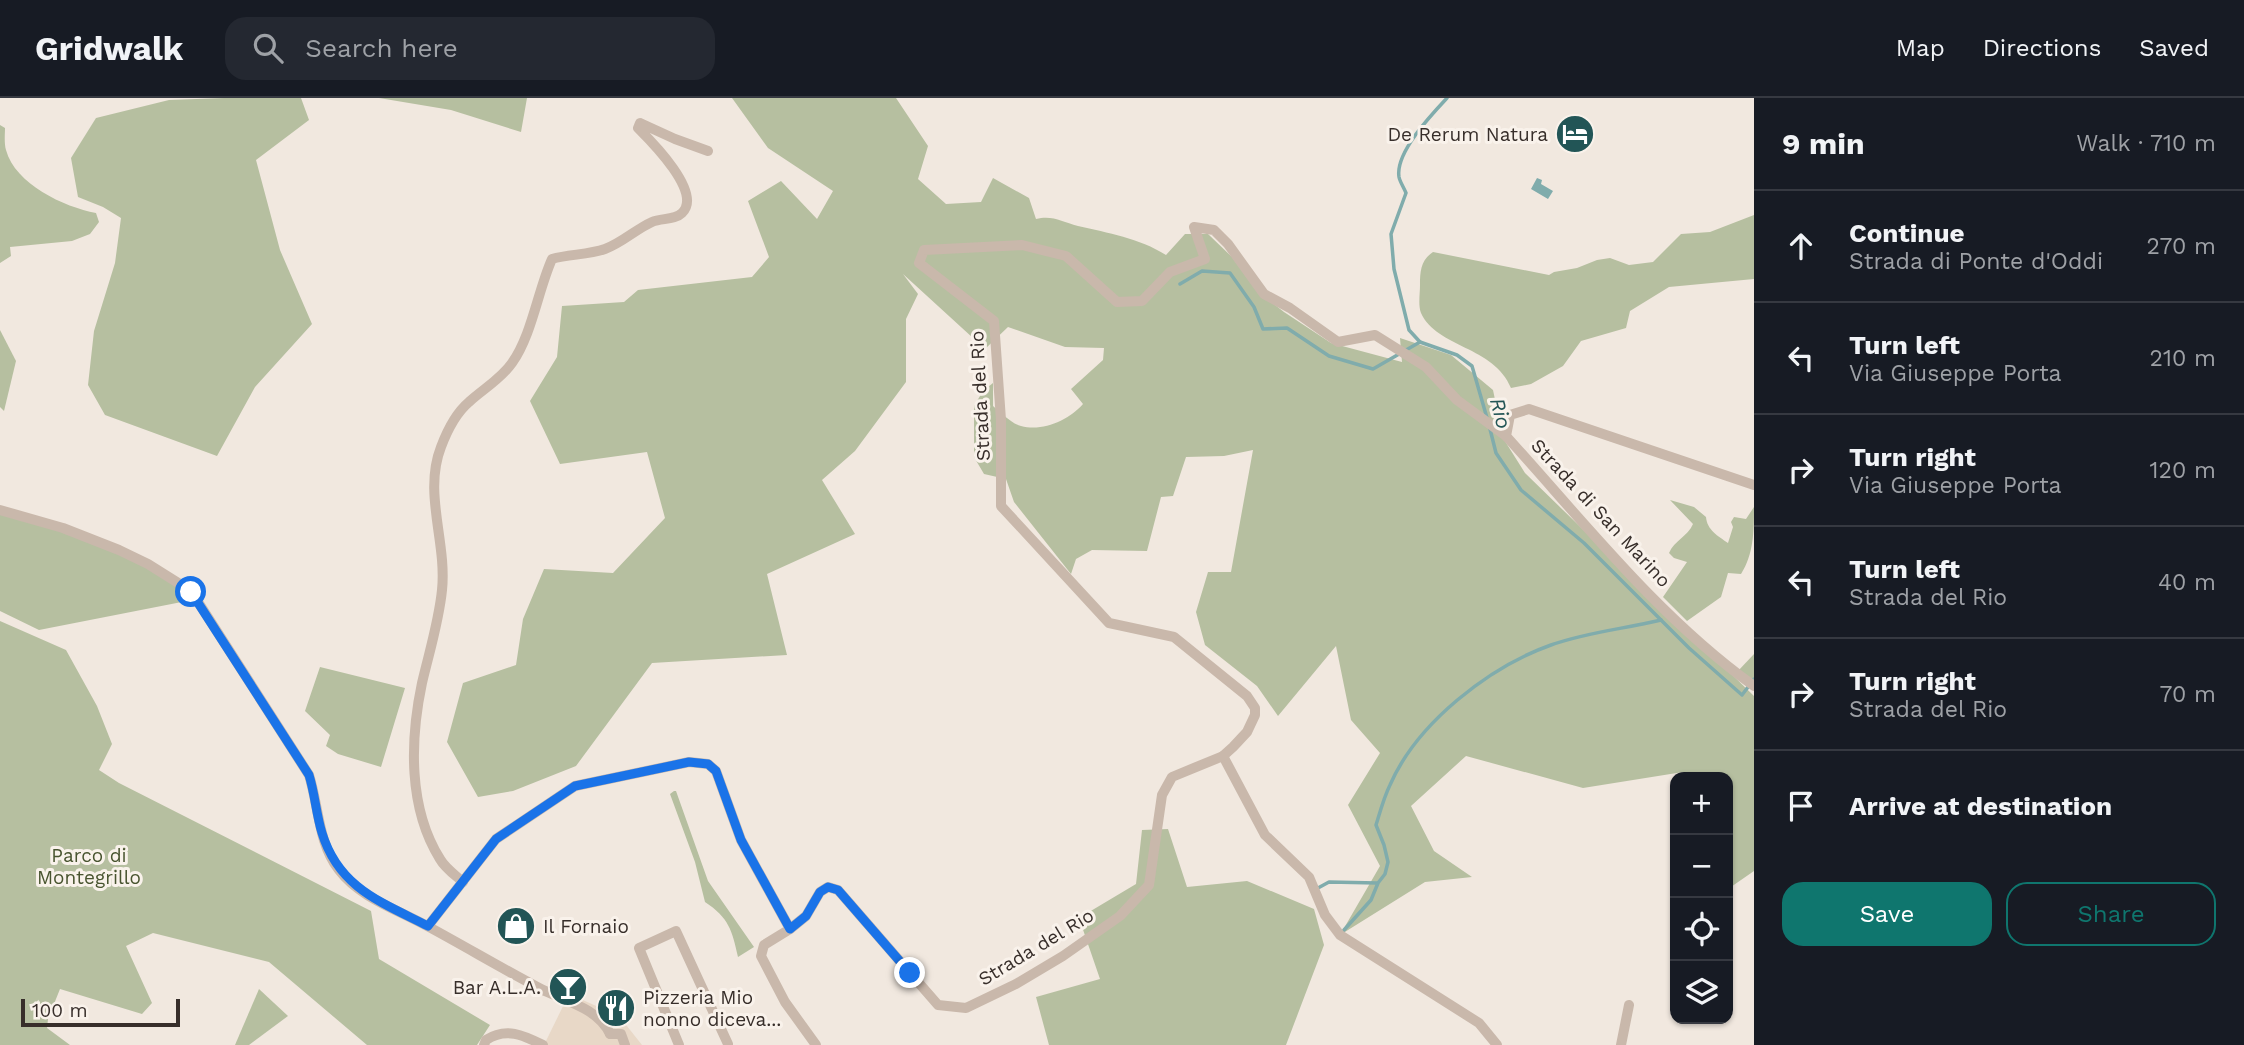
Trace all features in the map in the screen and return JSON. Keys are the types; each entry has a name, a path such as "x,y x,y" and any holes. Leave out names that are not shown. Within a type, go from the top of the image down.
{"street":[{"path":"463,882 441,862 427,834 419,804 414,761 414,738 421,687 442,590 435,500 435,471 440,450 450,426 466,404 513,362 531,320 552,258 604,249 650,223 679,216 686,209 687,195 667,158 639,128 640,123 708,151"},
{"name":"Strada del Rio","path":"790,929 806,916 820,892 828,887 838,890 938,1005 966,1008 1016,984 1063,956 1120,916 1149,885 1162,795 1172,777 1223,756 1247,732 1255,715 1255,708 1247,696 1174,637 1109,623 1001,506 1001,420 994,321 919,263 923,250 1022,245 1066,256 1117,302 1142,301 1170,272 1205,259 1194,227 1214,230 1264,294 1290,308 1338,342 1375,335 1426,367 1457,400 1506,436"},
{"name":"Strada di San Marino","path":"1754,485 1529,409 1510,415 1506,436 1637,580 1720,661 1754,687"},
{"path":"0,510 63,528 119,550 148,564 191,592 309,775 316,796 321,830 330,856 341,873 373,898 521,978 594,1013 605,1023 608,1039 621,1034 625,1045"},
{"path":"1223,756 1265,835 1309,877 1325,915 1340,935 1479,1023 1497,1045"},
{"path":"428,926 496,839 575,786 689,762 708,764 716,771 741,840 790,929 764,945 761,956 785,1002 816,1045"},
{"path":"679,1045 639,948 676,931 728,1045"},
{"path":"1620,1045 1629,1005"},
{"path":"484,1045 486,1040 504,1032 529,1038 543,1045"}],"green space":[{"path":"301,98 309,120 256,160 280,250 312,324 255,387 217,456 105,415 88,385 94,331 115,263 121,218 78,197 71,158 96,118 169,100"},
{"path":"379,98 527,98 521,132 451,110"},
{"path":"732,98 896,98 928,146 918,179 946,204 981,202 993,178 1029,198 1036,219 1053,218 1123,237 1166,255 1185,234 1208,234 1232,257 1257,291 1331,343 1402,362 1400,338 1451,355 1493,390 1503,438 1525,473 1754,696 1754,871 1733,886 1733,772 1670,772 1583,788 1466,756 1411,806 1434,851 1472,877 1425,882 1340,935 1380,866 1348,805 1380,753 1351,720 1336,646 1278,716 1257,686 1205,645 1196,612 1208,572 1231,572 1253,450 1224,456 1186,457 1173,496 1161,497 1147,551 1092,550 1076,559 1071,574 1014,502 1006,479 984,474 974,457 974,406 983,391 993,383 993,406 1006,418 1029,427 1055,423 1083,404 1071,389 1103,360 1104,348 1065,347 1008,327 985,349 903,274 918,294 906,319 906,382 855,451 822,480 855,534 767,574 787,655 652,663 576,766 513,791 478,797 447,742 463,683 516,665 523,619 544,569 613,573 665,518 647,452 560,464 530,401 557,357 562,306 624,302 638,290 752,277 769,257 748,201 781,181 817,219 833,191 768,148"},
{"path":"0,125 5,128 5,147 19,173 42,192 96,213 99,222 90,234 72,241 10,247 11,256 0,263"},
{"path":"1754,215 1754,279 1669,287 1630,311 1626,328 1581,341 1563,366 1531,384 1511,388 1503,374 1492,363 1439,334 1421,313 1421,271 1424,262 1433,252 1549,275 1610,258 1629,265 1653,262 1681,234 1710,232"},
{"path":"0,330 16,361 4,411 0,407"},
{"path":"1670,500 1694,507 1706,517 1708,526 1728,543 1734,517 1746,519 1754,507 1751,550 1741,574 1728,573 1721,597 1687,621 1663,597 1687,562 1674,558 1669,553 1693,524"},
{"path":"0,510 119,550 197,599 39,630 0,611"},
{"name":"Parco di Montegrillo","path":"0,621 66,650 97,706 112,744 99,770 119,783 371,911 379,959 490,1025 477,1045 367,1045 269,962 153,933 126,946 152,1003 142,1014 60,989 47,1028 70,1045 0,1045"},
{"path":"1754,654 1754,682 1738,671"},
{"path":"320,667 405,688 381,767 338,754 326,746 330,735 305,711"},
{"path":"674,791 708,881 754,947 738,957 728,925 705,902 695,862 670,794"},
{"path":"1168,829 1187,887 1247,881 1314,909 1324,945 1286,1045 1049,1045 1036,997 1100,979 1079,918 1136,884 1142,830"},
{"path":"259,989 288,1016 249,1045 235,1045"}],"shaded area":[{"path":"569,994 619,1016 642,1045 544,1045"}],"water":[{"path":"1537,178 1542,180 1541,184 1553,191 1548,199 1531,189"}],"waterway":[{"path":"1420,342 1409,330 1394,269 1391,234 1406,193 1399,177 1403,157 1416,135 1447,98"},
{"name":"Rio","path":"1180,284 1202,271 1230,273 1254,307 1263,329 1287,328 1329,356 1373,369 1420,342 1457,355 1472,366 1487,418"},
{"name":"Rio","path":"1490,429 1496,453 1521,490 1584,543 1689,648 1742,695 1754,679"},
{"path":"1344,930 1371,900 1385,874 1388,862 1376,825 1388,790 1402,762 1436,719 1480,683 1527,655 1578,637 1661,620"},
{"path":"1318,888 1329,882 1377,883"}],"place":[{"name":"De Rerum Natura","path":"1575,134"},
{"name":"Il Fornaio","path":"516,926"},
{"name":"Bar A.L.A.","path":"568,987"},
{"name":"Pizzeria Mio nonno diceva...","path":"616,1008"}],"route":[{"path":"191,592 309,775 316,796 321,830 330,856 341,873 373,898 428,926 496,839 575,786 689,762 708,764 716,771 741,840 790,929 806,916 820,892 828,887 838,890 910,973"}]}
